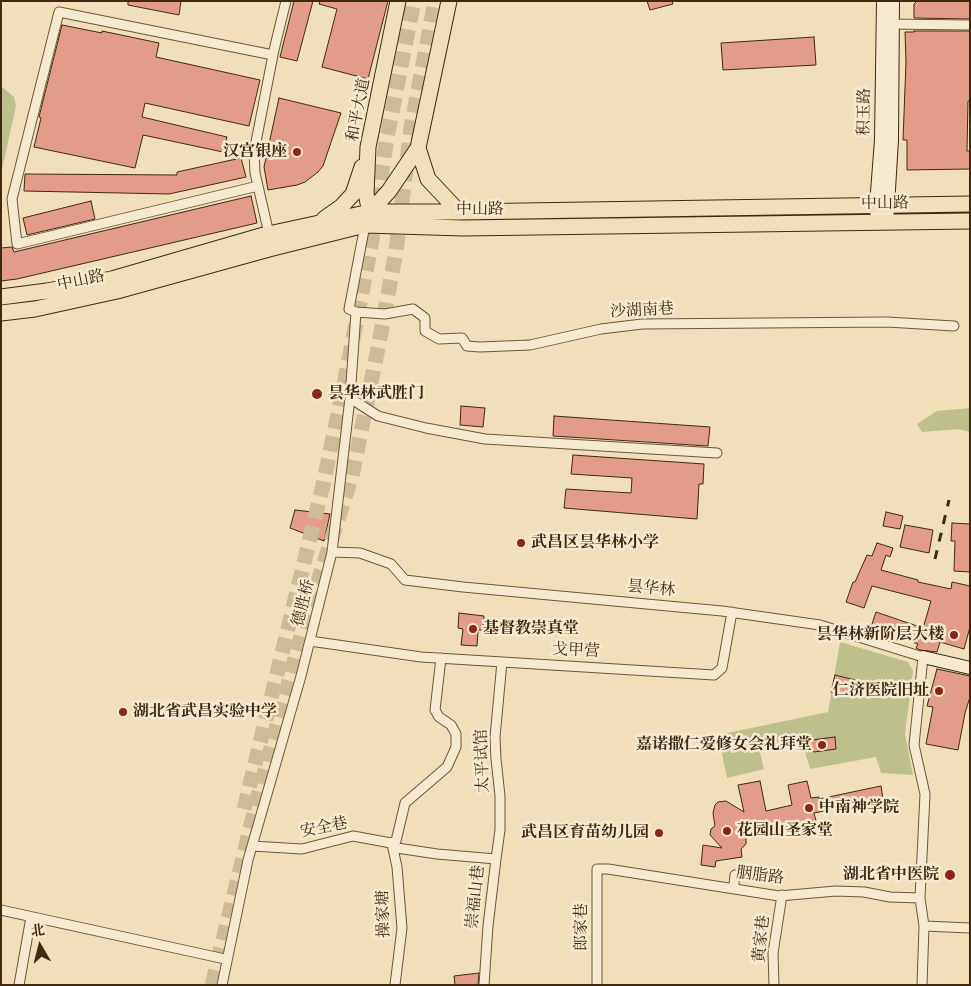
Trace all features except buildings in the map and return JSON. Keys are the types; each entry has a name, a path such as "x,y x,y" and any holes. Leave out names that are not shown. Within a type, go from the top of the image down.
{"main road":[{"name":"和平大道","path":"368,219 366,194 368,147 398,1"},
{"path":"368,219 418,148 449,1"},
{"name":"积玉路","path":"882,222 882,205 892,140 887,24 883,1"},
{"name":"积玉路","path":"887,24 893,1"},
{"path":"318,223 341,207 353,194 368,147"},
{"path":"418,148 428,179 459,212"},
{"name":"中山路","path":"1,298 112,278 269,234 318,223 459,212 970,204"},
{"name":"中山路","path":"1,313 34,309 117,291 269,249 368,219 463,228 970,220"},
{"name":"昙华林","path":"923,657 970,668"}],"street":[{"path":"269,234 258,186 254,152 273,55 286,1"},
{"path":"258,186 17,244 12,199 59,12 273,55"},
{"path":"887,24 970,25"},
{"name":"德胜桥","path":"222,985 248,860 310,641 332,552 350,398 356,312 349,309 368,219"},
{"name":"沙湖南巷","path":"356,312 385,314 413,309 425,318 425,332 439,339 462,338 467,346 480,347 530,345 601,329 642,324 887,322 954,326"},
{"path":"350,398 378,416 426,428 485,438 717,453"},
{"name":"昙华林","path":"332,552 360,553 392,564 405,580 732,612 820,626 923,657"},
{"name":"戈甲营","path":"310,641 421,657 714,675 722,668 732,612"},
{"path":"922,985 924,926 920,898 926,794 914,745 923,657"},
{"path":"392,843 396,841 404,803 446,767 456,747 456,734 451,725 439,717 435,710 441,658"},
{"name":"太平试馆","path":"496,859 500,830 500,796 495,737 502,662"},
{"name":"安全巷","path":"252,846 302,849 353,836 392,843"},
{"name":"崇福山巷","path":"392,843 397,848 436,854 496,859 488,926 484,985"},
{"name":"操家塘","path":"392,843 397,867 402,928 399,965 395,985"},
{"name":"胭脂路","path":"597,870 608,869 782,895 836,891 920,898"},
{"name":"郎家巷","path":"597,870 597,985"},
{"name":"黄家巷","path":"774,985 773,953 782,895"},
{"path":"1,910 225,959"},
{"path":"19,985 31,917"},
{"path":"924,926 970,928"}],"green space":[{"path":"1,86 14,97 16,106 1,174"},
{"path":"970,408 970,432 959,429 922,432 917,424 937,411"},
{"path":"840,642 908,662 913,671 905,734 913,775 881,773 876,757 810,769 802,741 759,748 764,769 727,778 718,735 828,712"}],"tunnel":[{"path":"244,809 323,485 342,395 371,246 387,137 414,1"},
{"path":"212,985 257,800 304,625 352,476 396,251 411,128 435,1"}],"railway":[{"path":"935,559 949,500"}],"place":[{"name":"汉宫银座","path":"297,152"},
{"name":"昙华林武胜门","path":"317,394"},
{"name":"武昌区昙华林小学","path":"521,543"},
{"name":"基督教崇真堂","path":"473,629"},
{"name":"昙华林新阶层大楼","path":"954,635"},
{"name":"仁济医院旧址","path":"939,691"},
{"name":"湖北省武昌实验中学","path":"123,712"},
{"name":"嘉诺撒仁爱修女会礼拜堂","path":"822,745"},
{"name":"中南神学院","path":"809,808"},
{"name":"花园山圣家堂","path":"727,831"},
{"name":"武昌区育苗幼儿园","path":"659,833"},
{"name":"湖北省中医院","path":"950,875"}]}
